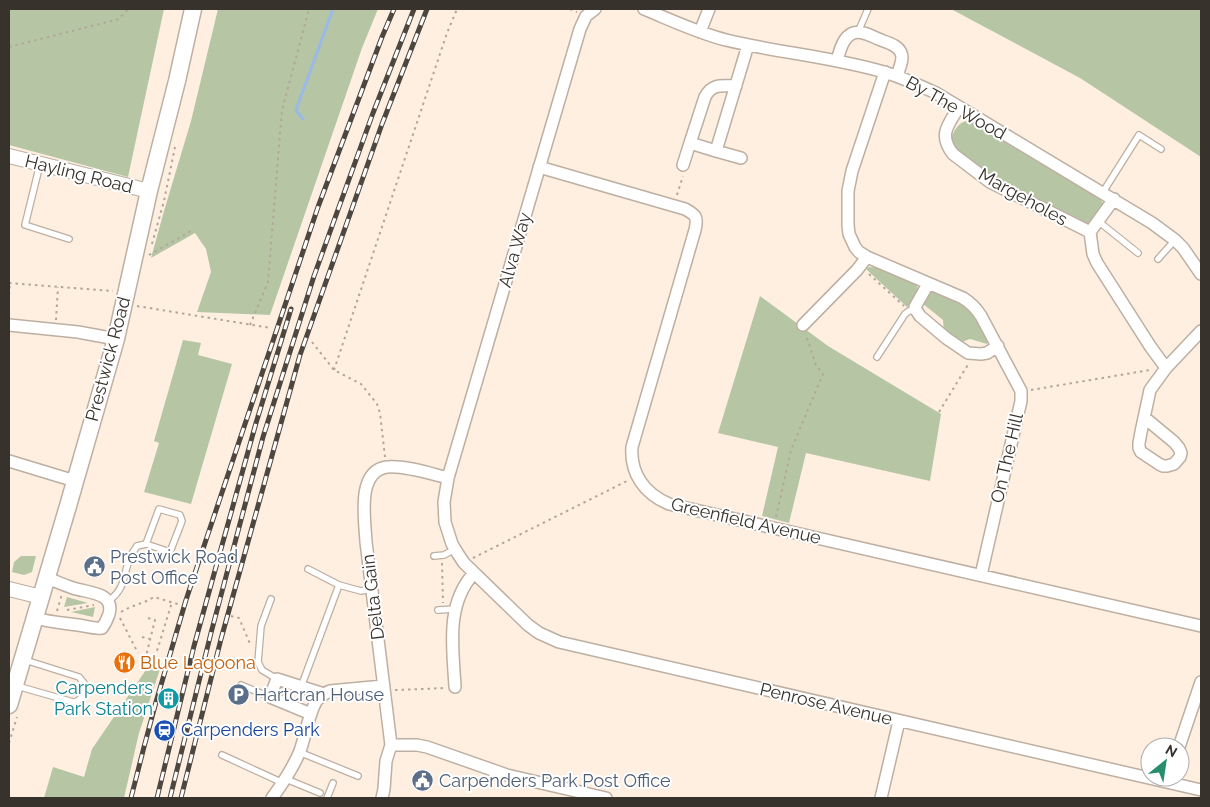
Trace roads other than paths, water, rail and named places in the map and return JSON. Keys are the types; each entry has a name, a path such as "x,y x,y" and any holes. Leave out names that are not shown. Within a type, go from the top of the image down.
{"main road":[{"name":"Prestwick Road","path":"13,709 14,686 116,339 193,9"}],"street":[{"name":"Alva Way","path":"448,478 580,29 586,16 595,9"},
{"name":"By The Wood","path":"644,9 724,40 885,72 936,94 1152,223 1176,240 1201,274"},
{"path":"700,32 709,9"},
{"path":"837,61 841,45 846,38 852,34 862,32 893,45 899,50 902,58 897,76"},
{"path":"716,151 748,45"},
{"name":"On The Hill","path":"885,72 852,171 848,191 849,234 864,262 963,298 976,308 1021,392 1021,401 981,575"},
{"path":"683,164 708,91 714,86 736,86"},
{"name":"Margeholes","path":"959,107 944,135 953,154 990,182 1090,232"},
{"path":"690,143 741,158"},
{"name":"Hayling Road","path":"9,156 149,191"},
{"name":"Greenfield Avenue","path":"539,167 685,209 695,215 696,224 632,447 632,464 636,476 660,500 669,504 1201,626"},
{"path":"1114,199 1090,232 1093,254 1150,346 1166,368"},
{"path":"803,325 864,262"},
{"path":"928,284 912,310 946,338 968,353 987,353 998,346"},
{"path":"9,325 78,332 116,339"},
{"path":"1145,418 1150,390 1166,368 1201,331"},
{"path":"9,461 75,481"},
{"name":"Delta Gain","path":"382,798 386,761 391,745 371,589 364,515 365,493 371,476 386,467 397,467 448,478"},
{"name":"Penrose Avenue","path":"448,478 444,502 450,551 534,630 559,642 899,721 1140,774"},
{"path":"455,687 452,609 463,587 474,573"},
{"path":"35,618 54,623 96,629 102,628 106,623 110,611 110,605 102,602 102,596 47,578"},
{"path":"9,589 41,597"},
{"path":"312,714 270,697 276,678 324,694"},
{"path":"1182,737 1201,682"},
{"path":"274,798 299,752 318,699 330,692 384,688"},
{"path":"881,798 899,721"},
{"path":"391,745 427,747 507,775 606,798"}],"lane":[{"path":"858,32 868,9"},
{"path":"1102,192 1139,134 1161,149"},
{"path":"40,164 25,225 70,239"},
{"path":"1098,221 1138,253"},
{"path":"1158,259 1176,240"},
{"path":"877,357 905,314 912,310"},
{"path":"102,602 115,596 121,588 130,558 137,546 146,544 170,552 182,521 180,515 159,509 146,544"},
{"path":"434,556 450,551"},
{"path":"308,569 340,585 360,592 371,589"},
{"path":"301,687 340,585"},
{"path":"270,599 261,626 258,662 262,670 276,678"},
{"path":"438,610 452,609"},
{"path":"14,686 73,702 80,700 84,691 84,683 79,678 22,659"},
{"path":"241,685 270,697"},
{"path":"299,752 358,776"},
{"path":"222,755 284,781 320,793"},
{"path":"327,798 333,783"}],"waterway":[{"path":"303,119 296,110 333,9"}],"railway":[{"path":"131,798 156,702 186,600 318,207 394,9"},
{"path":"170,798 263,437 314,276 373,113 414,9"},
{"path":"181,798 221,639 300,355 382,124 427,9"},
{"path":"157,798 194,646 256,423 291,309"}],"place":[{"name":"Prestwick Road Post Office","path":"94,567"},
{"name":"Blue Lagoona","path":"124,663"},
{"name":"Hartcran House","path":"238,695"},
{"name":"Carpenders Park Station","path":"169,698"},
{"name":"Carpenders Park","path":"165,730"},
{"name":"Carpenders Park Post Office","path":"423,781"}]}
